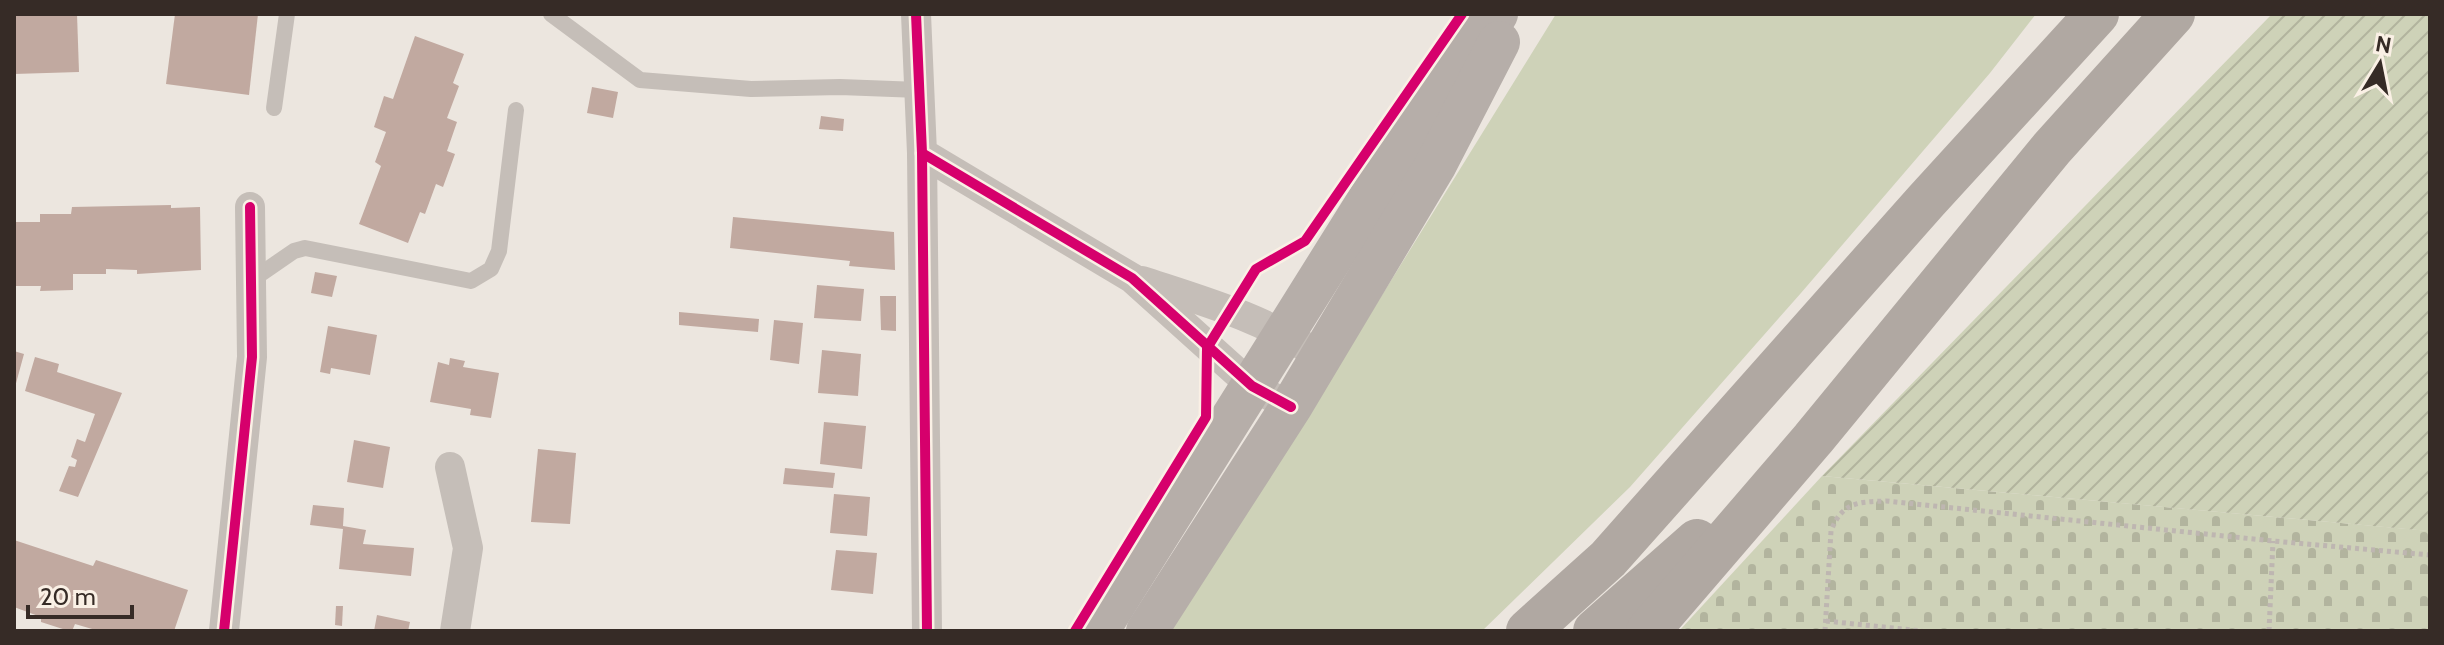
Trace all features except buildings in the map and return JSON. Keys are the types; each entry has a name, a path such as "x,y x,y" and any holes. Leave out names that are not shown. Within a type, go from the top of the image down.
{"highway":[{"path":"1926,201 1992,100 2062,14"},
{"path":"1528,631 1608,559 2097,14"},
{"path":"1648,631 1813,439 2052,148 2173,14"},
{"path":"1595,631 1813,439"}],"main road":[{"path":"1147,631 1291,407 1303,345 1405,141 1497,14"},
{"path":"1098,631 1252,386 1303,345 1435,166 1513,14"}],"street":[{"path":"916,14 922,153 927,631"},
{"path":"922,153 1132,278 1252,386 1291,407"},
{"path":"224,631 252,357 250,207"},
{"path":"1132,278 1231,310 1303,345"},
{"path":"450,467 468,548 455,631"}],"lane":[{"path":"274,108 287,14"},
{"path":"551,14 640,80 751,89 840,87 919,90"},
{"path":"252,280 294,251 305,248 471,281 491,269 499,251 516,110"}],"path":[{"path":"1825,631 1831,531 1837,516 1856,502 1886,501 2430,555"},
{"path":"2269,631 2273,541"},
{"path":"1826,621 1922,631"}],"green space":[{"path":"1556,14 2036,14 1990,73 1630,487 1482,631 1166,631 1322,392"},
{"path":"2272,14 2430,14 2428,531 1822,476"},
{"path":"1822,476 2430,531 2430,631 1679,631"}],"cycle path":[{"path":"916,14 922,153 1132,278 1252,386 1291,407"},
{"path":"1075,631 1206,417 1207,348 1256,269 1305,241 1462,14"},
{"path":"922,153 927,631"},
{"path":"224,631 252,357 250,207"}]}
